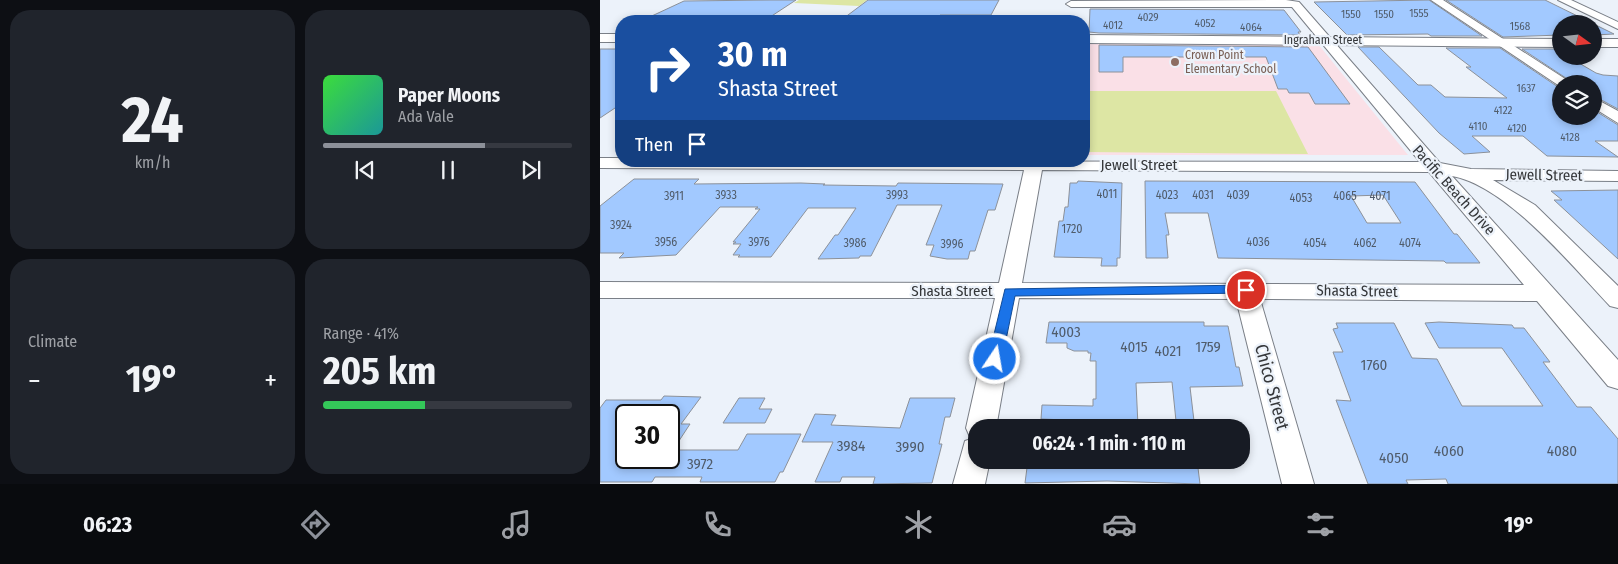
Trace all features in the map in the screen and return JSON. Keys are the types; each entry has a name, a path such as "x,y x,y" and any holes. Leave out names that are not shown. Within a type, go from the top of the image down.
{"main road":[{"path":"600,38 615,38"},
{"name":"Ingraham Street","path":"1090,39 1552,43"},
{"path":"1602,43 1618,43"}],"street":[{"path":"1436,0 1553,75"},
{"path":"1563,0 1618,26"},
{"path":"1071,5 1293,2"},
{"name":"Pacific Beach Drive","path":"1293,2 1432,167 1482,220 1618,378"},
{"path":"1602,107 1618,118"},
{"name":"Jewell Street","path":"600,163 615,163"},
{"name":"Jewell Street","path":"1090,164 1432,167 1471,174 1618,176"},
{"path":"983,419 1034,167"},
{"name":"Pacific Beach Drive","path":"1471,174 1528,209 1618,300"},
{"path":"1528,209 1518,196 1515,185 1519,179 1534,176"},
{"name":"Shasta Street","path":"600,290 1009,292 1246,290 1544,293"},
{"name":"Chico Street","path":"1246,290 1298,484"},
{"path":"970,484 973,469"}],"shaded area":[{"path":"1090,44 1318,44 1408,155 1090,155"}],"green space":[{"path":"799,0 867,0 859,6 794,3"},
{"path":"1090,91 1276,91 1308,154 1090,152"}],"building":[{"path":"796,0 773,15 654,15 684,1"},
{"path":"868,0 999,0 991,15 848,15"},
{"path":"1429,0 1482,36 1431,36 1428,34 1347,35 1314,2"},
{"path":"1446,0 1545,0 1576,15 1552,15 1552,35 1503,37"},
{"path":"1090,9 1284,10 1301,32 1298,32 1300,35 1099,33 1090,32"},
{"path":"1602,28 1614,34 1602,35"},
{"path":"1099,45 1308,47 1350,104 1315,104 1309,93 1289,93 1287,89 1278,89 1266,57 1123,57 1123,72 1099,72"},
{"path":"1358,47 1379,47 1418,85 1431,85 1445,97 1507,98 1466,67 1471,67 1446,48 1500,48 1552,83 1552,125 1602,125 1602,115 1618,125 1618,141 1595,141 1618,157 1547,156 1523,136 1472,136 1490,152 1464,154 1439,133"},
{"path":"600,49 615,49 615,108 600,118"},
{"path":"1522,49 1552,49 1552,65 1582,65 1596,73 1618,76 1618,109 1602,100 1602,75 1561,75"},
{"path":"634,179 699,179 694,184 801,183 896,186 898,183 1003,184 995,210 988,210 975,251 970,251 968,259 947,259 930,256 934,245 926,245 942,205 897,205 871,256 860,256 859,258 818,259 835,235 838,235 856,208 808,208 771,257 738,257 740,255 733,255 741,244 733,244 736,242 733,242 760,209 755,209 758,207 720,207 676,255 619,258 624,253 600,253 600,206"},
{"path":"1078,181 1122,183 1120,258 1117,258 1117,266 1101,266 1102,258 1054,257 1059,221 1063,221 1065,207 1068,207 1070,183 1077,183"},
{"path":"1145,181 1415,182 1454,234 1457,234 1480,263 1218,258 1208,213 1165,213 1169,235 1166,235 1168,258 1146,258","holes":["1383,195 1401,223 1367,223 1351,196"]},
{"path":"1618,190 1618,259 1554,200 1562,200 1551,191"},
{"path":"1049,322 1204,322 1204,326 1228,326 1236,367 1239,367 1243,386 1190,387 1194,419 1176,419 1172,382 1136,383 1138,419 1041,419 1042,405 1093,406 1093,399 1096,399 1096,361 1090,361 1091,353 1088,353 1088,351 1074,351 1067,348 1067,343 1046,343"},
{"path":"1336,323 1394,323 1412,358 1437,359 1462,406 1543,406 1502,348 1439,348 1425,323 1512,325 1514,328 1524,328 1550,362 1543,362 1577,407 1591,407 1618,439 1618,484 1448,484 1446,479 1406,480 1408,484 1368,484 1336,400 1351,401 1333,352 1343,352 1333,329 1338,328"},
{"path":"664,396 701,397 681,424 690,424 680,439 680,404 615,404 615,469 680,469 680,450 738,450 747,434 801,434 783,472 780,472 775,482 700,482 702,477 655,477 652,482 600,482 600,408 606,400 661,400"},
{"path":"739,398 765,398 759,409 772,409 765,423 723,423"},
{"path":"910,398 955,398 950,417 945,417 939,444 942,444 932,483 873,484 875,477 842,477 840,482 815,482 833,442 802,442 815,414 836,415 831,425 900,428"},
{"path":"1027,469 1198,469 1200,484 1107,481 1025,483"}],"place":[{"name":"Crown Point Elementary School","path":"1175,62"}],"route":[{"path":"995,359 1009,292 1246,290"}]}
